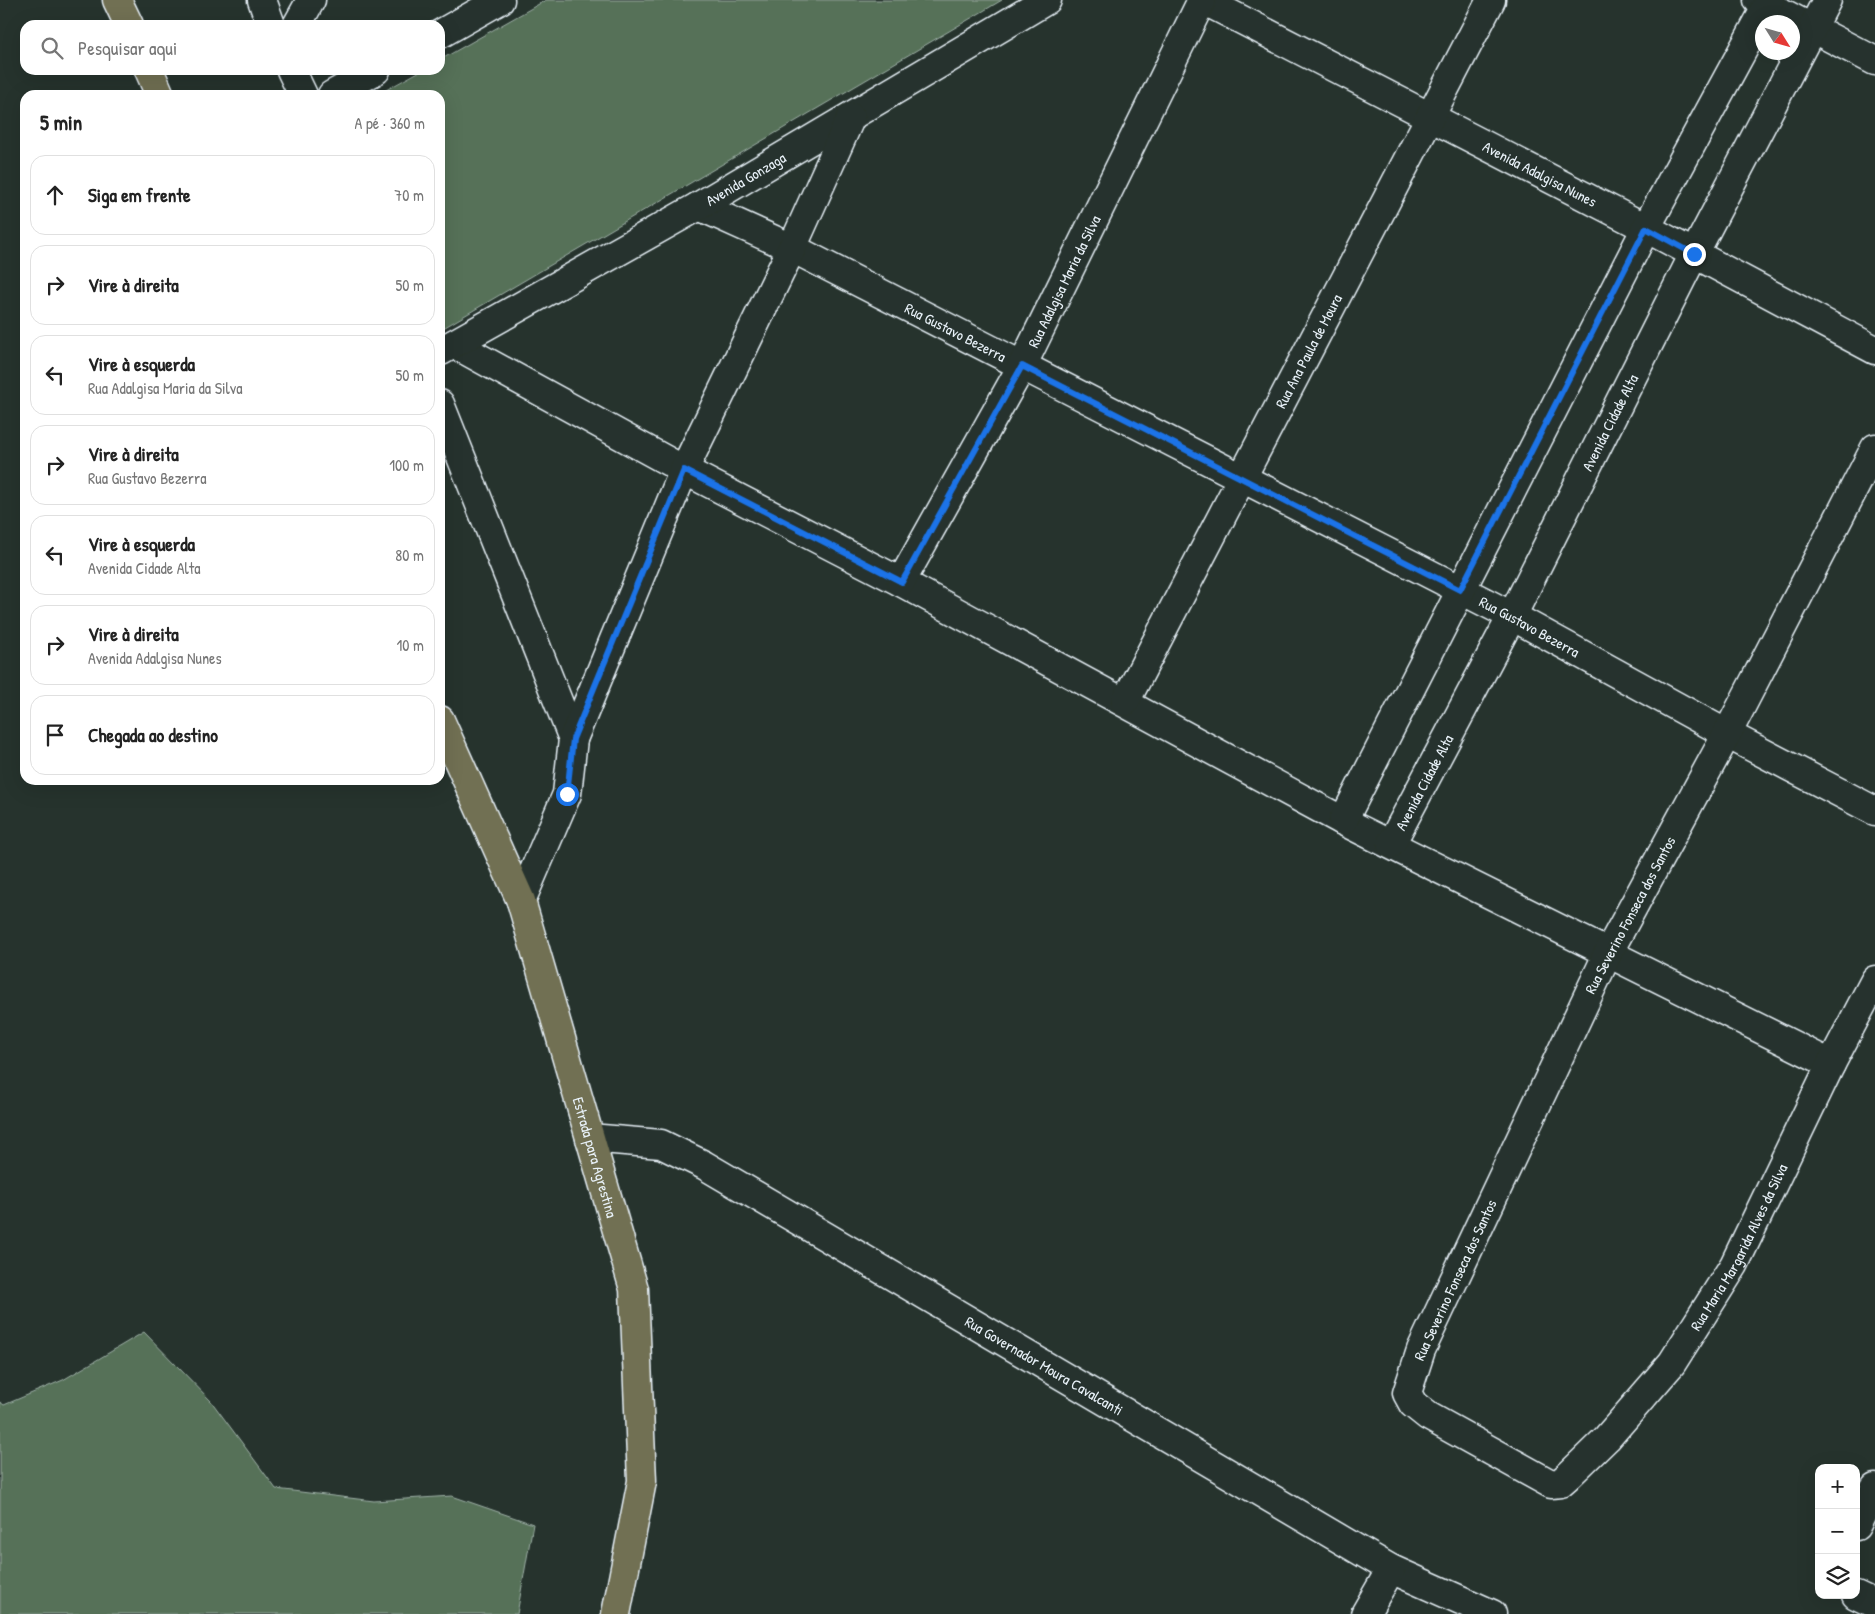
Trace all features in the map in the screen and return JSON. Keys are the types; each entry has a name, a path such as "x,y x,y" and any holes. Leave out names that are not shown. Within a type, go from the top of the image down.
{"main road":[{"path":"118,0 127,20"},
{"path":"151,75 158,90"},
{"name":"Estrada para Agrestina","path":"445,731 521,901 634,1289 642,1481 616,1614"}],"street":[{"path":"262,0 270,20"},
{"path":"300,20 311,0"},
{"path":"445,31 500,0"},
{"name":"Avenida Gonzaga","path":"447,348 699,206 1047,0"},
{"name":"Avenida Adalgisa Nunes","path":"1203,0 1430,115 1875,350"},
{"name":"Rua Adalgisa Maria da Silva","path":"902,582 1022,366 1203,0"},
{"name":"Rua Ana Paula de Moura","path":"1125,702 1491,0"},
{"name":"Avenida Cidade Alta","path":"1391,844 1512,616 1694,254 1827,0"},
{"path":"1343,821 1646,228 1766,2 1875,61"},
{"path":"293,75 301,90"},
{"path":"341,90 367,75"},
{"path":"521,901 567,794 573,739 684,470 792,248 851,117"},
{"name":"Rua Gustavo Bezerra","path":"699,206 792,248 1512,616 1727,734 1875,811"},
{"path":"447,348 902,582 1343,821 1831,1064"},
{"path":"445,417 573,739"},
{"name":"Rua Severino Fonseca dos Santos","path":"1560,1483 1551,1484 1428,1416 1414,1404 1407,1393 1421,1350 1608,952 1727,734 1875,448"},
{"name":"Rua Maria Margarida Alves da Silva","path":"1560,1483 1607,1438 1672,1363 1734,1264 1831,1064 1875,980"},
{"name":"Rua Governador Moura Cavalcanti","path":"590,1138 661,1144 704,1165 1391,1569 1492,1614"},
{"path":"1863,1525 1875,1488"},
{"path":"1365,1614 1391,1569"},
{"path":"1860,1597 1875,1604"}],"green space":[{"path":"546,0 1002,0 445,327 445,90 386,90 413,75 445,75 445,57"},
{"path":"144,1332 211,1401 276,1489 374,1501 452,1496 533,1524 517,1614 0,1614 0,1402 4,1405 63,1380"}],"route":[{"path":"567,794 573,739 684,470 902,582 1022,366 1460,590 1646,228 1694,254"}]}
